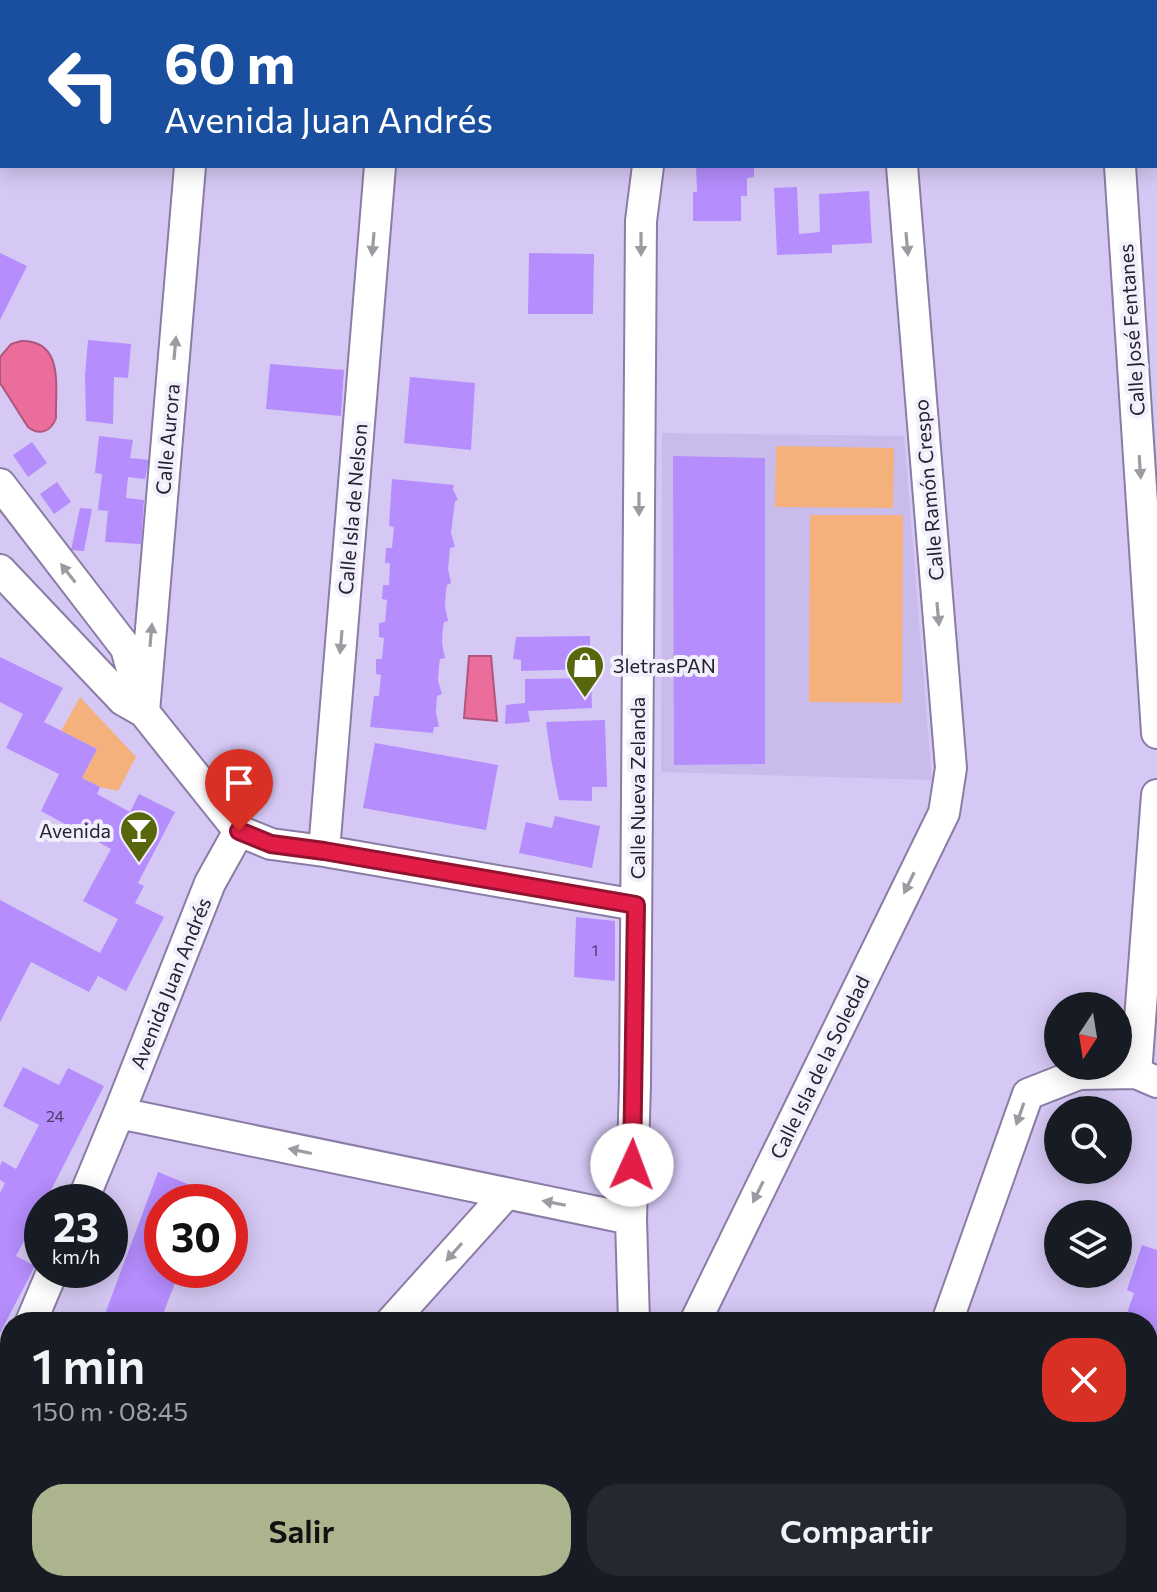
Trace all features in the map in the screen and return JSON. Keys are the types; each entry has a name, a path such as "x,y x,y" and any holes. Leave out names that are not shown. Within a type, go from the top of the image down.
{"street":[{"name":"Calle Aurora","path":"144,712 190,168"},
{"name":"Calle Isla de Nelson","path":"324,851 380,168"},
{"name":"Calle Nueva Zelanda","path":"634,1312 631,1219 635,1084 641,221 648,168"},
{"name":"Calle Ramón Crespo","path":"902,168 951,768 944,813"},
{"name":"Calle José Fentanes","path":"1120,168 1157,733"},
{"path":"0,484 126,648 144,712"},
{"path":"0,570 123,700 144,712 239,831 271,844 636,905"},
{"path":"951,1312 1028,1094 1079,1074 1147,1078 1157,795"},
{"name":"Calle Isla de la Soledad","path":"700,1312 944,813"},
{"name":"Avenida Juan Andrés","path":"89,1184 210,883 239,831"},
{"path":"119,1113 631,1219"},
{"path":"400,1312 506,1194"},
{"path":"35,1312 45,1288"}],"shaded area":[{"path":"21,341 45,348 55,368 56,418 51,427 44,431 28,427 0,383 0,357 11,344"},
{"path":"662,433 904,436 932,780 661,772"},
{"path":"776,446 894,448 893,508 775,507"},
{"path":"810,515 903,515 902,703 809,702"},
{"path":"469,656 491,656 497,721 464,718"},
{"path":"80,697 136,757 118,791 82,778 97,749 61,731"}],"building":[{"path":"696,168 754,168 754,177 747,178 747,196 741,196 741,221 693,221 693,192 697,192"},
{"path":"797,187 799,234 820,232 819,194 869,191 872,243 832,245 832,253 777,255 774,188"},
{"path":"0,253 27,266 0,320"},
{"path":"529,253 594,254 593,314 528,314"},
{"path":"88,340 131,344 128,378 114,377 113,424 86,421"},
{"path":"270,364 344,370 341,416 266,409"},
{"path":"410,377 475,383 471,450 404,443"},
{"path":"99,436 133,440 130,458 149,460 145,479 128,477 126,498 144,500 141,544 105,542 108,511 98,510 102,474 95,473"},
{"path":"32,442 47,463 28,477 13,455"},
{"path":"673,456 765,458 765,764 674,765"},
{"path":"392,479 454,485 458,500 455,501 451,533 455,547 450,548 448,569 451,583 446,591 448,621 444,622 443,627 445,658 440,659 439,665 438,681 442,694 437,696 436,712 439,727 434,727 433,733 370,727 374,696 379,696 381,675 376,674 376,659 382,659 384,638 379,637 379,623 385,622 387,600 382,599 383,585 389,585 390,563 385,563 386,548 392,548 394,527 389,526"},
{"path":"57,482 71,502 54,514 40,494"},
{"path":"80,508 92,509 84,551 71,550"},
{"path":"590,636 590,669 521,671 521,660 513,659 516,637"},
{"path":"0,657 63,688 44,722 97,749 82,778 100,787 97,794 130,812 139,794 175,812 138,883 144,886 135,903 164,917 126,991 98,976 89,992 31,962 0,1022 0,900 100,953 118,919 83,901 111,849 41,811 59,774 6,748 23,714 0,702"},
{"path":"591,678 592,708 528,711 530,722 505,724 506,705 525,703 525,679"},
{"path":"605,720 607,787 592,787 592,801 559,800 546,722"},
{"path":"375,743 498,765 486,830 363,808"},
{"path":"555,816 600,826 592,868 519,853 526,822 552,828"},
{"path":"576,917 615,921 615,981 574,977"},
{"path":"23,1067 59,1085 68,1068 104,1086 54,1184 24,1184 24,1241 16,1256 24,1260 24,1287 11,1312 0,1312 0,1193 5,1183 0,1180 0,1166 2,1161 16,1169 39,1125 3,1106"},
{"path":"158,1172 188,1184 154,1184"},
{"path":"144,1210 144,1288 173,1288 164,1312 106,1312 115,1288 128,1288 128,1252"},
{"path":"1142,1245 1157,1250 1157,1312 1127,1312 1134,1293 1127,1290 1132,1288 1132,1275"}],"place":[{"name":"3letrasPAN","path":"585,699"},
{"name":"Avenida","path":"139,864"}],"route":[{"path":"239,831 271,844 636,905 632,1165"}]}
